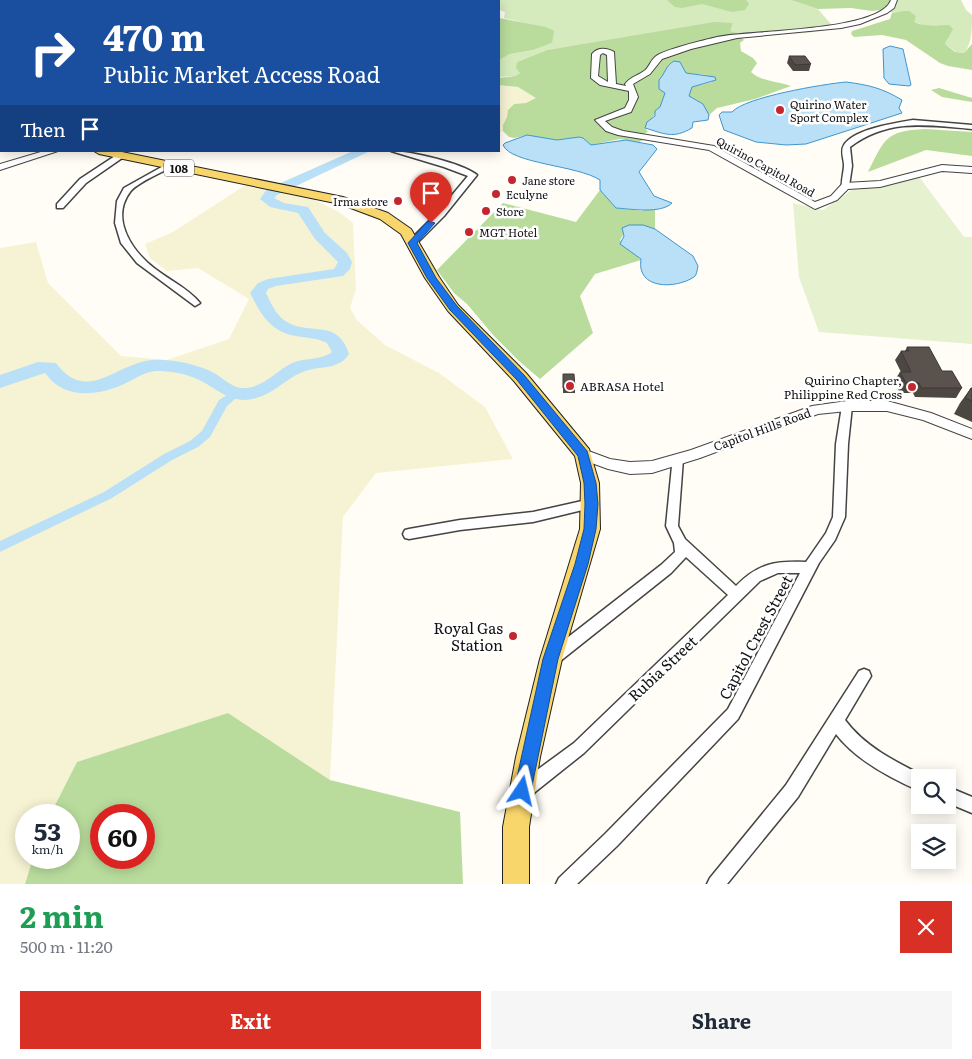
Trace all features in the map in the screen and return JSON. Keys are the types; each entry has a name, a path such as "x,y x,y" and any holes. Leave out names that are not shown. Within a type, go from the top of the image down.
{"main road":[{"name":"108","path":"103,152 342,201 384,216 406,232 432,278 453,308 520,377 583,454 590,483 592,504 590,529 551,659 522,791 516,827 516,884"}],"street":[{"name":"Quirino Capitol Road","path":"845,186 834,198 815,206 711,148 609,129 599,120 628,110 634,100 629,84 650,71 659,57 736,36 806,33 844,27 859,23 889,10 894,0"},
{"path":"612,85 632,89"},
{"path":"972,127 913,122 886,127 859,137 847,146 848,166 845,186 880,184 942,168 972,170"},
{"path":"0,167 51,152"},
{"path":"398,152 447,165 473,175 412,243"},
{"path":"60,206 83,182 121,156"},
{"path":"167,166 128,190 119,209 120,228 127,247 133,256 159,277 180,288 195,304"},
{"name":"Capitol Hills Road","path":"583,454 608,464 630,468 652,467 817,409 847,406 887,406 926,416 972,434"},
{"name":"Capitol Crest Street","path":"566,884 733,714 809,568 831,536 839,517 842,444 847,406"},
{"path":"551,659 676,560 682,553 680,543 672,526 677,459"},
{"path":"409,534 460,525 533,517 592,504"},
{"path":"680,543 736,595"},
{"name":"Rubia Street","path":"522,791 579,748 726,607 744,586 759,575 777,567 809,568"},
{"path":"716,884 792,791 864,676"},
{"path":"835,720 851,741 888,767 911,778"},
{"path":"956,798 972,805"}],"shaded area":[{"path":"500,85 518,87 537,98 526,103 514,104 508,110 508,117 503,125 503,131 500,132"},
{"path":"260,183 296,191 339,212 353,223 356,289 350,308 357,320 385,345 439,373 485,407 513,459 376,473 343,517 330,780 228,713 77,762 56,804 15,804 15,869 30,869 25,884 0,884 0,248 36,242 48,283 121,356 167,360 229,339 249,299 198,268 167,271 150,258 145,244 173,232 244,186"}],"green space":[{"path":"500,0 791,0 818,9 835,29 806,33 740,36 729,31 733,23 684,28 547,50 517,62 520,73 515,76 500,77 500,59 510,54 533,50 552,43 552,39 532,25 504,18 505,12 500,10"},
{"path":"667,0 746,0 749,4 745,10 732,12 702,4 682,8 675,7"},
{"path":"791,0 894,0 889,9 872,11 851,8 818,9"},
{"path":"894,0 961,0 966,10 972,15 972,30 967,49 964,53 956,52 945,44 948,39 938,25 928,26 914,22 903,11 892,13 889,9"},
{"path":"909,11 916,16 914,22 918,24 949,25 953,29 945,44 955,52 964,53 972,44 972,70 940,63 906,40 882,35 854,37 851,34 852,31 890,19 892,13"},
{"path":"500,18 546,27 554,31 552,43 533,50 510,54 500,59"},
{"path":"714,22 733,23 730,31 736,33 744,40 740,43 741,51 753,58 757,63 751,72 765,80 791,86 755,99 717,108 709,115 703,104 689,96 692,87 712,82 706,75 686,73 682,65 669,64 659,89 665,93 660,107 645,128 648,132 641,135 643,140 639,142 620,139 591,145 579,137 557,140 527,135 515,138 509,137 503,131 508,110 514,104 526,103 536,98 518,87 500,85 500,78 515,76 520,73 516,68 517,62 547,50"},
{"path":"939,88 972,98 972,102 942,97 931,90"},
{"path":"925,129 972,132 972,156 926,150 868,172 888,138 902,132"},
{"path":"920,178 964,237 972,237 972,344 819,332 799,277 793,203 823,210 852,190"},
{"path":"600,190 616,208 642,211 647,208 655,210 655,229 643,225 629,225 620,240 641,260 595,274 580,296 593,333 540,379 494,336 467,304 454,293 437,270 503,203 576,222"},
{"path":"228,713 330,780 460,812 463,884 25,884 30,869 80,869 80,804 56,804 77,762"}],"water":[{"path":"890,46 903,49 911,85 889,84 884,78 883,49"},
{"path":"674,61 680,62 686,73 715,77 716,80 692,87 689,96 703,104 709,115 708,120 693,122 692,128 679,133 669,134 645,128 647,122 655,116 655,111 660,107 665,93 659,89 659,80"},
{"path":"846,82 862,84 895,96 902,100 899,108 902,113 806,144 786,145 756,142 724,130 719,115 722,112 732,112 740,106 768,96 804,88"},
{"path":"527,135 557,140 579,137 591,145 626,140 653,145 657,149 639,172 654,196 672,203 661,209 653,210 616,208 600,190 600,180 590,175 518,156 503,145"},
{"path":"629,225 643,225 655,229 693,256 698,266 695,276 677,284 668,285 659,284 645,277 641,269 641,259 620,244 624,236 622,228"}],"building":[{"path":"789,56 805,56 811,64 795,65"},
{"path":"907,347 929,347 942,371 952,371 962,388 921,388 919,383 906,383 900,372 911,372 901,351 909,351"},
{"path":"563,374 574,374 575,388 563,388"},
{"path":"972,388 972,401 965,398"}],"waterway":[{"path":"0,382 38,368 50,367 63,381 71,385 89,387 108,384 145,367 162,366 202,374 230,391 245,394 260,391 299,367 330,361 335,358 341,354 338,345 333,339 325,335 297,331 280,325 270,315 258,293 263,286 273,282 338,273 343,269 345,262 342,256 320,236 303,210 279,206 267,199 272,192 362,152"},
{"path":"0,547 108,495 168,457 194,444 206,434 223,403 237,393"}],"place":[{"name":"Quirino Water Sport Complex","path":"780,110"},
{"name":"Jane store","path":"512,180"},
{"name":"Eculyne","path":"496,194"},
{"name":"Irma store","path":"398,201"},
{"name":"Store","path":"486,211"},
{"name":"MGT Hotel","path":"469,232"},
{"name":"ABRASA Hotel","path":"570,386"},
{"name":"Quirino Chapter, Philippine Red Cross","path":"912,387"},
{"name":"Royal Gas Station","path":"513,636"}],"route":[{"path":"431,223 412,243 432,278 453,308 520,377 583,454 590,483 592,504 590,529 551,659 522,791"}]}
